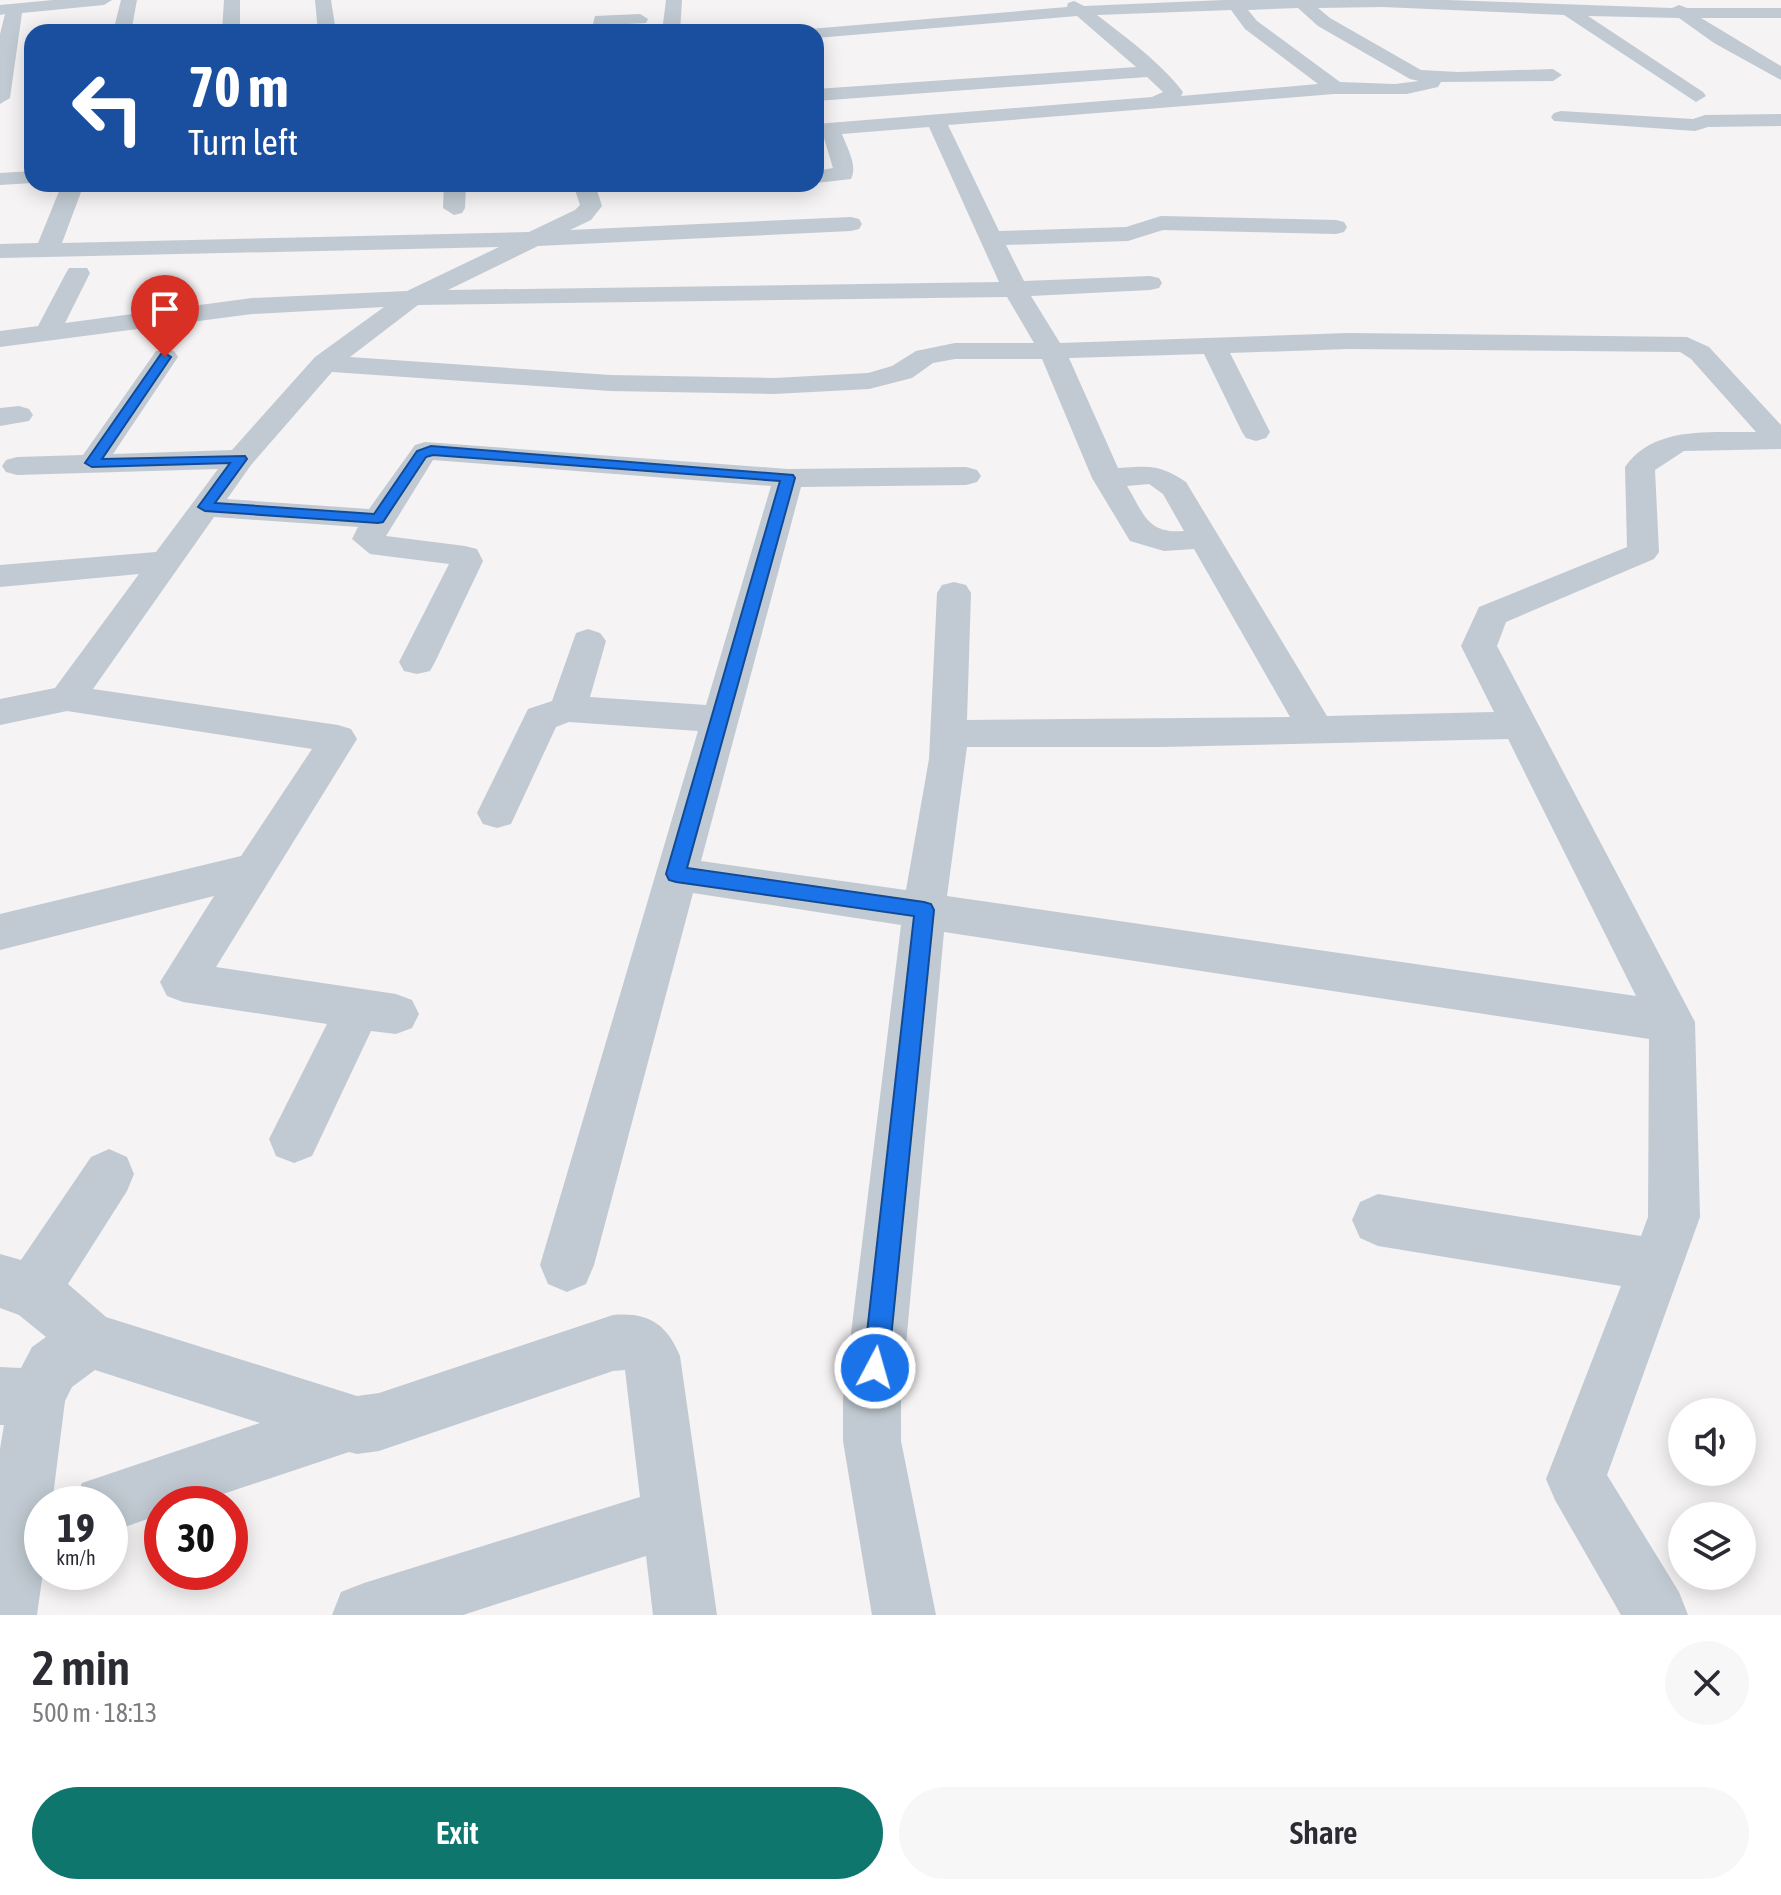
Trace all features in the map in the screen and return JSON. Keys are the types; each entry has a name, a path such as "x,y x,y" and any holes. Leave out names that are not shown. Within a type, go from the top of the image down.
{"street":[{"path":"0,98 10,24 8,9 104,0"},
{"path":"124,24 129,0"},
{"path":"231,24 232,0"},
{"path":"323,0 326,24"},
{"path":"672,24 674,0"},
{"path":"1663,0 1720,39 1781,74"},
{"path":"824,32 1074,6 1238,14 1300,2 1383,1 1781,13"},
{"path":"1300,2 1324,22 1405,70 1433,78 1553,75"},
{"path":"1560,5 1696,96"},
{"path":"1074,6 1114,36 1174,92 1162,102"},
{"path":"1738,13 1781,32"},
{"path":"1238,14 1336,88"},
{"path":"601,24 601,20 640,19"},
{"path":"1083,38 1144,33"},
{"path":"824,94 1154,71"},
{"path":"824,129 1336,88 1400,90 1418,88 1431,83 1433,78"},
{"path":"1561,117 1695,125 1705,121 1781,120"},
{"path":"936,120 994,238 1015,289 1052,351 1107,478 1141,534 1161,543 1204,538"},
{"path":"0,251 286,243 855,236 844,168 824,131"},
{"path":"824,176 843,174"},
{"path":"0,179 24,176"},
{"path":"48,248 70,192"},
{"path":"454,208 455,192"},
{"path":"67,698 240,459 325,363 412,298 583,215 591,206 587,192"},
{"path":"994,238 1128,234 1161,223 1336,227"},
{"path":"252,306 286,243"},
{"path":"47,333 78,273"},
{"path":"0,339 252,306 412,298 1015,289 1150,283"},
{"path":"325,363 610,383 774,386 869,381 902,372 925,357 955,351 1052,351 1348,341 1687,345 1700,353 1780,440"},
{"path":"1213,346 1256,432"},
{"path":"92,463 165,357"},
{"path":"1656,1615 1576,1479 1674,1217 1672,1022 1479,646 1491,615 1643,552 1640,467 1677,442 1780,440"},
{"path":"417,662 467,561 460,553 381,547 368,539 421,454 431,450 788,478 966,476"},
{"path":"17,466 240,459"},
{"path":"1107,478 1155,475 1164,479 1183,499 1315,728"},
{"path":"567,1265 788,478"},
{"path":"205,507 378,519"},
{"path":"0,576 168,561"},
{"path":"904,1615 872,1441 872,1399 924,910 948,759 954,593"},
{"path":"568,709 588,641"},
{"path":"0,712 67,698 338,739 183,982 377,1011 294,1139"},
{"path":"497,813 541,718 568,709 719,719"},
{"path":"948,733 1136,735 1519,725"},
{"path":"0,932 253,870"},
{"path":"676,874 1672,1022"},
{"path":"109,1174 16,1286 51,1302 89,1340 348,1423"},
{"path":"1378,1220 1656,1265"},
{"path":"26,1486 19,1397 52,1367 89,1340"},
{"path":"128,1496 348,1423 379,1422 613,1343 634,1341 652,1356 670,1518 685,1615"},
{"path":"364,1615 670,1518"},
{"path":"5,1615 24,1549"}],"route":[{"path":"165,357 92,463 240,459 205,507 378,519 421,454 431,450 788,478 676,874 924,910 875,1368"}]}
